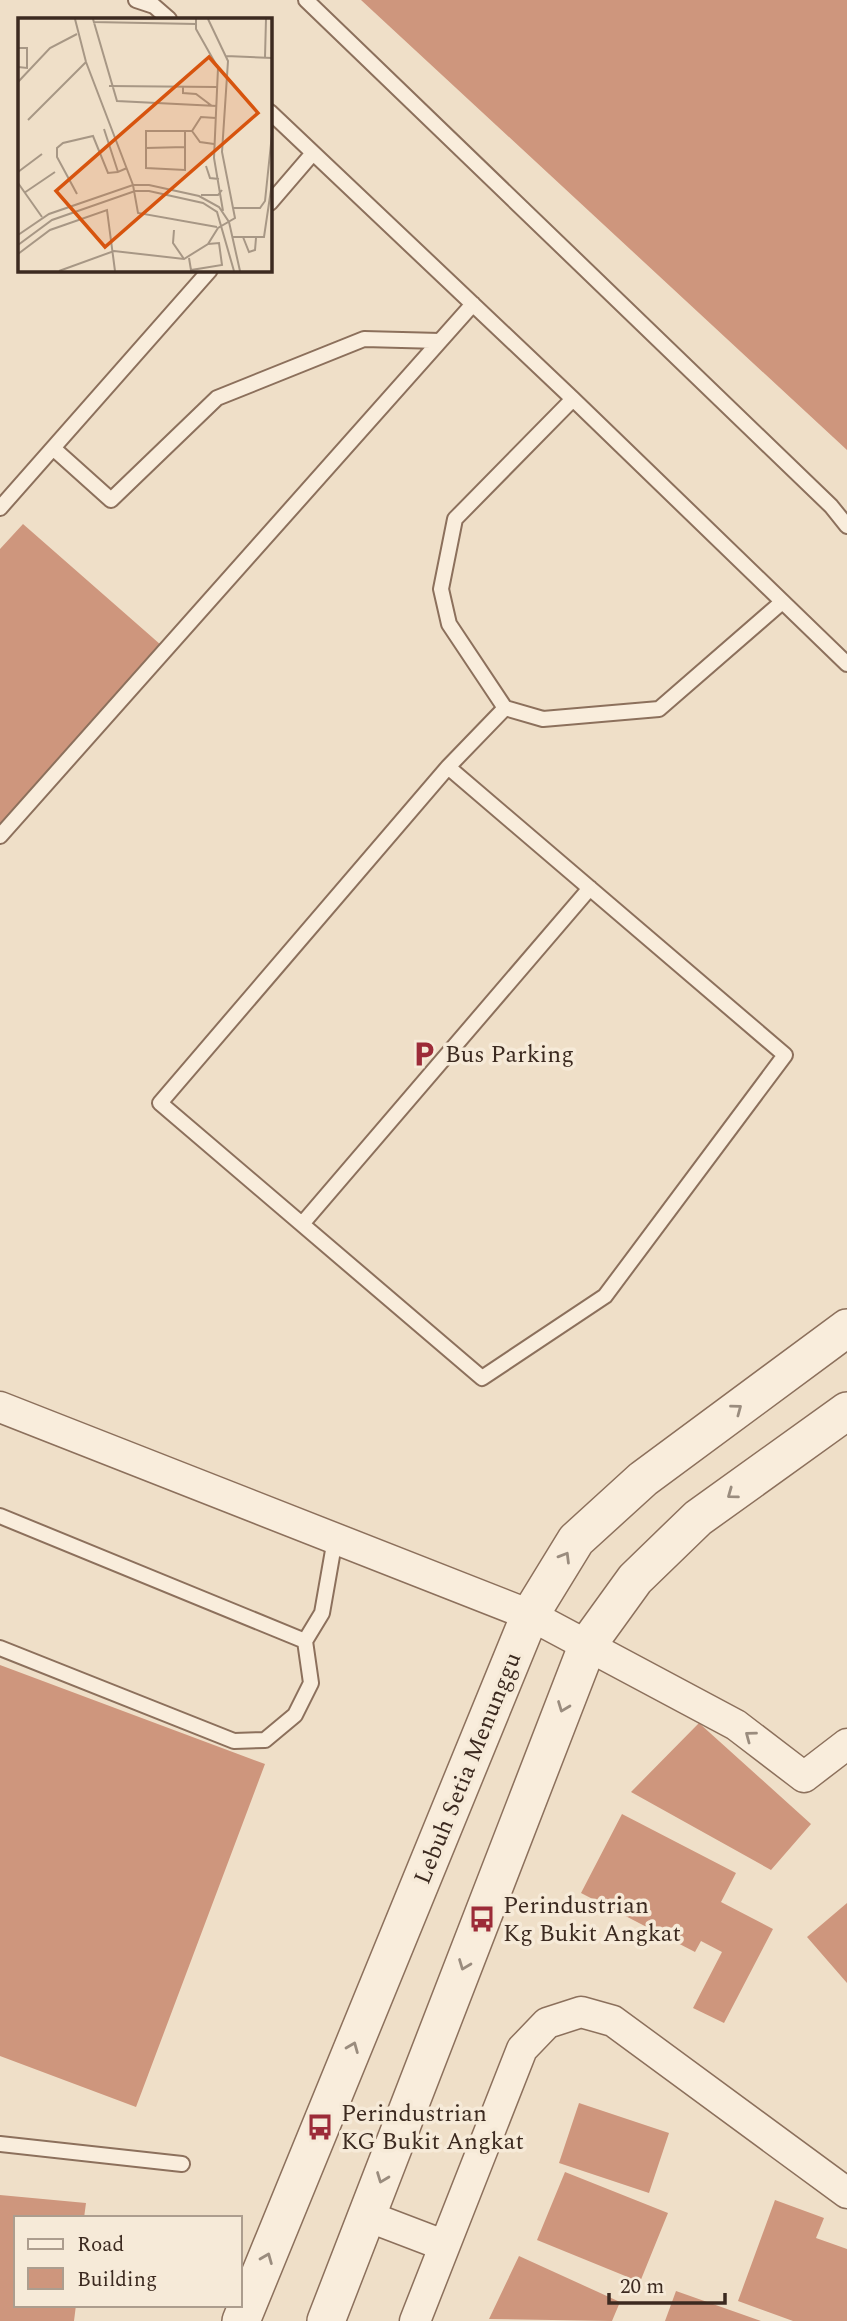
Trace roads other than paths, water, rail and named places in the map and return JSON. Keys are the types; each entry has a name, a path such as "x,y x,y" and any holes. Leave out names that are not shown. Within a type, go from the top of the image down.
{"street":[{"name":"Lebuh Setia Menunggu","path":"241,2321 530,1615 576,1540 643,1479 847,1328"},
{"path":"0,1407 530,1615 736,1725 804,1777 847,1744"},
{"path":"326,2321 588,1644 635,1579 698,1518 847,1411"},
{"path":"415,2321 522,2049 547,2023 581,2012 613,2021 847,2193"},
{"path":"367,2216 443,2245"}],"lane":[{"path":"136,0 154,6 168,18"},
{"path":"306,0 821,496 847,526"},
{"path":"271,113 573,399 780,603 847,664"},
{"path":"271,202 313,153"},
{"path":"0,508 209,271"},
{"path":"0,836 473,304"},
{"path":"52,448 111,500 217,398 364,340 440,341"},
{"path":"573,399 456,519 441,589 449,624 505,708 543,719 659,709 780,603"},
{"path":"449,767 785,1055 606,1296 482,1378 160,1103 449,767 505,708"},
{"path":"302,1224 590,888"},
{"path":"0,1516 305,1642"},
{"path":"0,1648 234,1741 265,1740 295,1716 311,1683 305,1642 322,1613 335,1539"},
{"path":"0,2144 182,2164"}],"place":[{"name":"Bus Parking","path":"424,1054"},
{"name":"Perindustrian Kg Bukit Angkat","path":"482,1919"},
{"name":"Perindustrian KG Bukit Angkat","path":"320,2127"}]}
